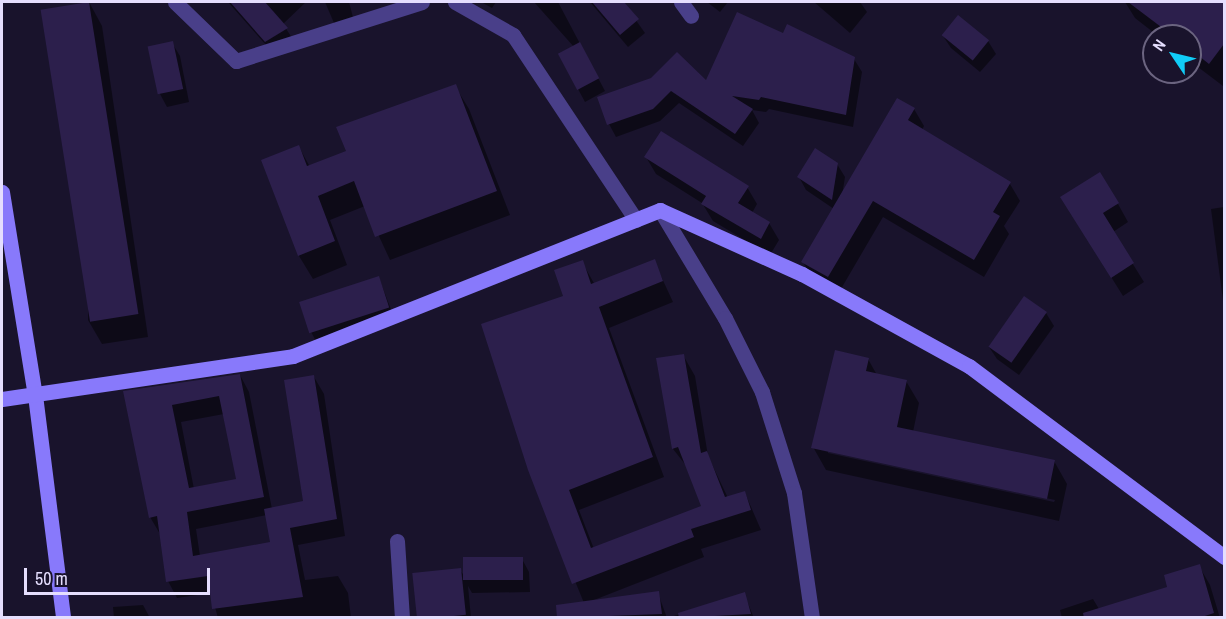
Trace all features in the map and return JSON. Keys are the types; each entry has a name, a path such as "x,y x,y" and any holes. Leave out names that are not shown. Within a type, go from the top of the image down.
{"street":[{"path":"175,2 236,61 422,2"},
{"path":"454,2 513,34 636,220"},
{"path":"681,2 691,16"},
{"path":"2,192 35,395 63,618"},
{"path":"660,210 726,318 762,392 794,493 812,618"},
{"path":"2,399 293,356 660,210 802,274 969,366 1224,557"},
{"path":"397,541 402,618"}],"building":[{"path":"89,2 138,314 90,322 41,10"},
{"path":"230,2 265,2 288,28 265,42"},
{"path":"592,2 624,2 639,19 620,35"},
{"path":"1128,2 1224,2 1224,44 1209,64 1202,58 1202,24 1157,24"},
{"path":"737,12 783,33 787,24 855,57 846,115 761,97 759,100 732,96 753,109 735,134 671,91 653,109 607,125 597,97 651,78 677,52 706,80"},
{"path":"958,15 989,40 973,60 942,35"},
{"path":"173,41 183,89 158,94 148,46"},
{"path":"580,42 599,78 577,90 558,54"},
{"path":"456,84 497,191 375,237 354,181 318,196 335,241 298,256 261,160 299,145 307,166 346,151 336,127"},
{"path":"897,98 915,108 908,120 1011,182 993,212 1000,216 974,260 873,201 828,277 801,262"},
{"path":"661,131 749,186 738,203 770,222 761,239 701,204 706,196 644,157"},
{"path":"815,148 838,163 832,200 797,177"},
{"path":"1100,172 1119,203 1103,213 1134,263 1111,278 1060,197"},
{"path":"655,259 663,281 599,307 653,457 569,490 591,548 701,506 678,447 672,449 656,358 684,354 701,453 707,451 725,497 745,491 751,510 691,529 694,537 572,584 528,470 481,324 563,296 554,270 583,260 591,284"},
{"path":"379,276 389,307 309,333 299,302"},
{"path":"1024,296 1047,312 1011,363 988,347"},
{"path":"835,350 869,358 866,371 907,380 897,427 1055,460 1047,499 811,448"},
{"path":"240,374 264,497 187,512 193,556 270,542 264,509 303,501 284,380 314,375 337,519 290,528 303,597 212,609 208,576 166,582 157,516 149,518 123,391","holes":["219,396 236,479 189,488 172,405"]},
{"path":"463,557 523,557 523,580 463,580"},
{"path":"1200,564 1214,613 1199,618 1084,618 1083,613 1167,587 1164,575"},
{"path":"461,568 466,615 417,618 412,573"},
{"path":"659,591 662,614 557,618 556,605"},
{"path":"745,592 751,614 679,618 678,613"}]}
